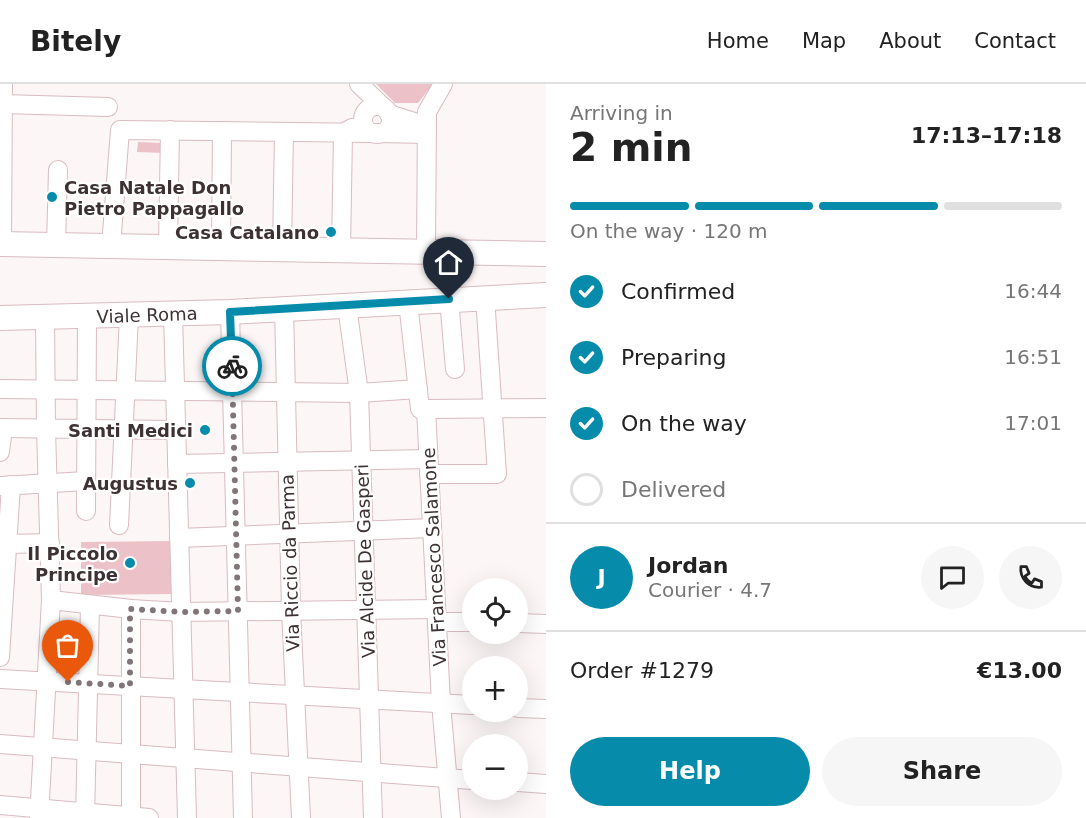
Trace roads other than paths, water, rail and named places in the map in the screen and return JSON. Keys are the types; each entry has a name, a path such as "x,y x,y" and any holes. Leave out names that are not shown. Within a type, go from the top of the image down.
{"street":[{"path":"3,84 1,244 546,254"},
{"path":"111,246 120,130 343,133 370,126 389,126 386,111 357,84"},
{"path":"357,84 370,126"},
{"path":"426,251 427,112 443,84"},
{"path":"2,104 108,107"},
{"path":"370,126 371,107 386,111 427,130"},
{"path":"370,126 427,130"},
{"path":"168,246 170,130"},
{"path":"220,248 222,131"},
{"path":"282,248 284,132"},
{"path":"341,250 343,133"},
{"path":"56,245 58,171"},
{"name":"Viale Roma","path":"0,318 230,312 546,295"},
{"path":"177,464 362,460 497,474 485,297"},
{"path":"449,299 455,369"},
{"name":"Via Francesco Salamone","path":"408,302 420,409 426,409 441,704 451,818"},
{"name":"Via Alcide De Gasperi","path":"347,306 359,393 373,818"},
{"name":"Via Riccio da Parma","path":"284,308 291,610 301,818"},
{"path":"230,312 243,818"},
{"path":"173,314 187,818"},
{"path":"119,525 129,316"},
{"path":"39,813 51,600 45,317"},
{"path":"86,511 87,317"},
{"path":"0,389 359,393 418,389"},
{"path":"426,409 546,408"},
{"path":"0,452 2,428 176,430"},
{"path":"0,657 8,544 6,485 86,481"},
{"path":"179,538 432,528"},
{"path":"8,544 50,543"},
{"path":"51,600 181,612 367,609 437,615 462,620"},
{"path":"85,815 90,605"},
{"path":"0,806 39,813 137,817 131,754 130,609"},
{"path":"528,623 546,624"},
{"path":"0,679 462,705"},
{"path":"528,709 546,710"},
{"path":"0,744 462,779"},
{"path":"528,783 546,784"}],"place":[{"name":"Casa Natale Don Pietro Pappagallo","path":"52,197"},
{"name":"Casa Catalano","path":"331,232"},
{"name":"Santi Medici","path":"205,430"},
{"name":"Augustus","path":"190,483"},
{"name":"Il Piccolo Principe","path":"130,563"}]}
